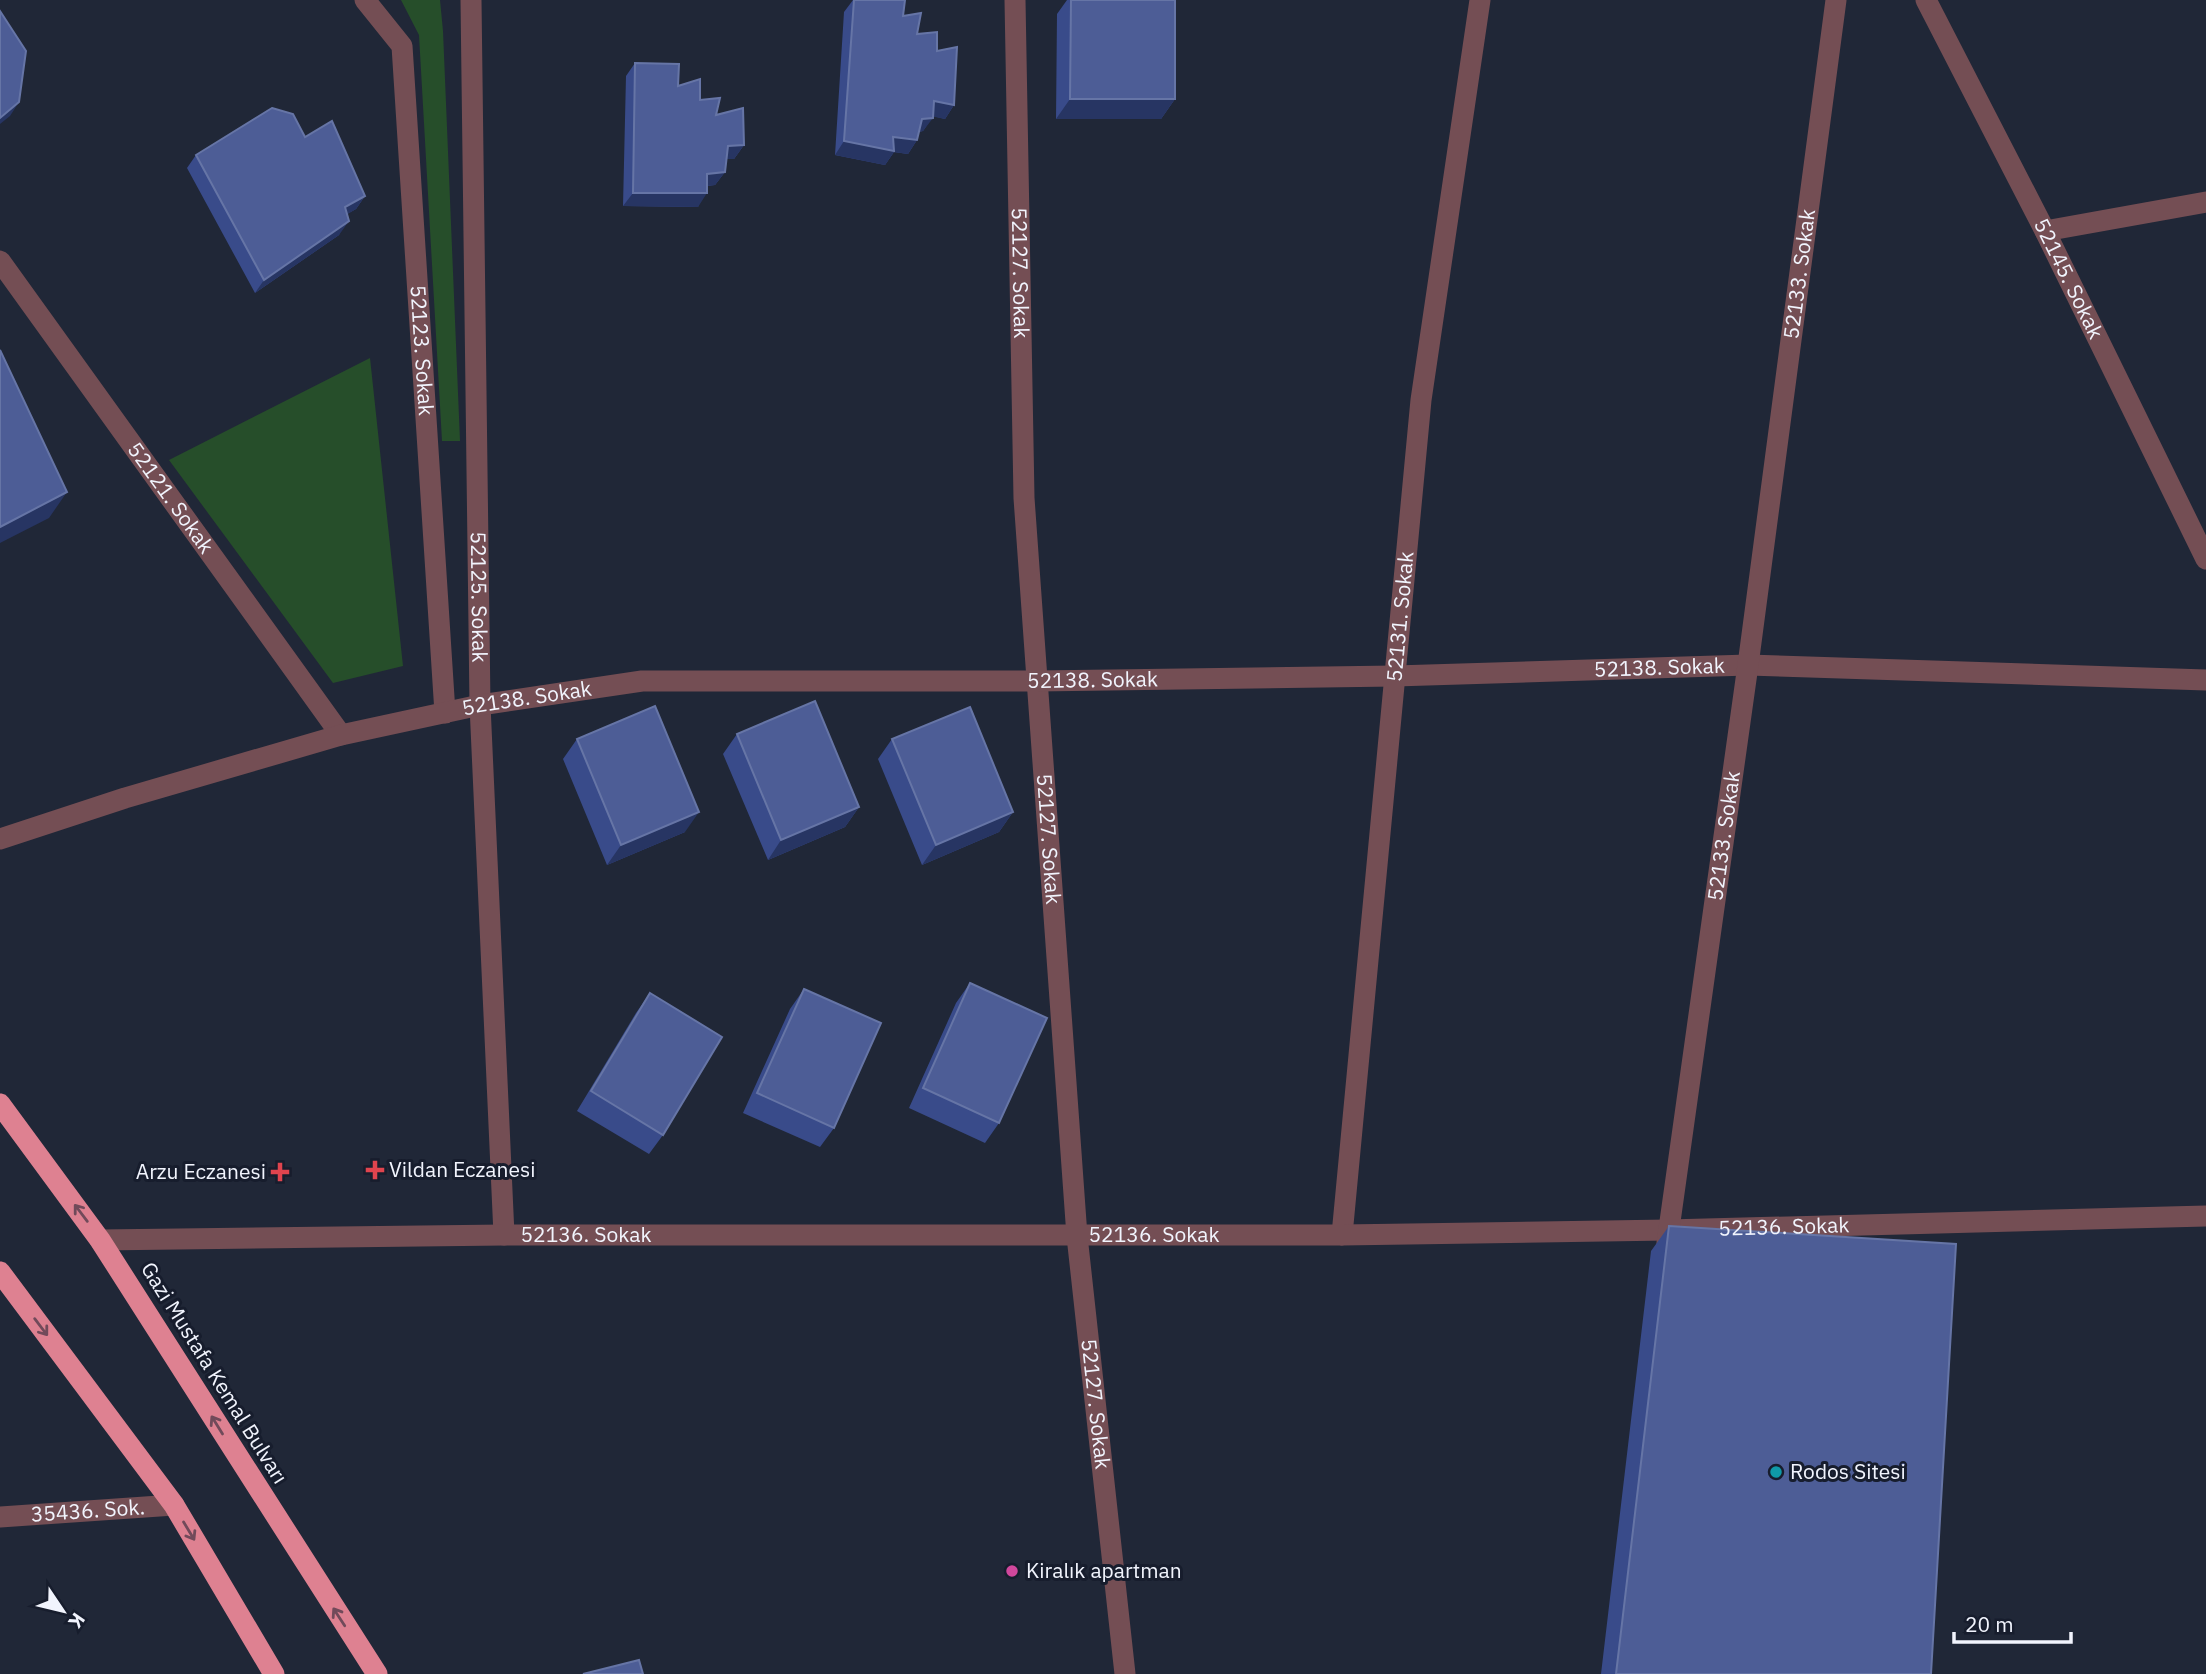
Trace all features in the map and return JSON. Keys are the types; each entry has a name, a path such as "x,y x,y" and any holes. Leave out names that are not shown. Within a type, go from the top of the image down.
{"highway":[{"name":"Gazi Mustafa Kemal Bulvarı","path":"0,1104 100,1240 377,1674"},
{"path":"0,1272 174,1506 274,1674"}],"street":[{"name":"52123. Sokak","path":"365,0 402,46 445,713"},
{"name":"52125. Sokak","path":"471,0 480,705 504,1235"},
{"name":"52127. Sokak","path":"1015,0 1024,498 1077,1236 1125,1674"},
{"name":"52131. Sokak","path":"1342,1236 1421,400 1480,0"},
{"name":"52133. Sokak","path":"1666,1258 1836,0"},
{"name":"52145. Sokak","path":"1926,0 2045,231 2206,559"},
{"path":"2045,231 2206,202"},
{"name":"52121. Sokak","path":"0,261 341,735"},
{"name":"52138. Sokak","path":"0,839 341,735 480,705 642,681 1037,681 1395,676 1748,665 2206,680"},
{"name":"52136. Sokak","path":"100,1240 504,1235 1342,1236 2206,1216"},
{"name":"35436. Sok.","path":"0,1517 174,1506"}],"green space":[{"path":"401,0 440,0 460,441 442,441 419,35"},
{"path":"370,358 403,666 333,683 169,460"}],"building":[{"path":"854,0 905,0 903,16 921,13 917,34 937,32 937,51 957,47 954,105 934,101 933,118 922,119 917,140 893,137 894,151 844,141"},
{"path":"1071,0 1175,0 1175,99 1070,99"},
{"path":"0,11 26,51 19,102 0,118"},
{"path":"635,63 679,64 678,86 700,79 700,100 720,98 716,115 743,108 744,145 728,146 725,172 707,174 707,193 633,193"},
{"path":"272,108 293,114 305,137 332,121 365,196 345,207 349,221 264,280 196,155"},
{"path":"0,350 67,492 0,527"},
{"path":"815,701 859,807 781,840 737,734"},
{"path":"655,706 699,812 621,845 577,739"},
{"path":"970,707 1013,812 936,845 892,739"},
{"path":"970,983 1047,1018 999,1123 923,1088"},
{"path":"804,989 881,1023 834,1128 757,1093"},
{"path":"650,993 722,1037 663,1135 591,1091"},
{"name":"Rodos Sitesi","path":"1669,1226 1956,1244 1931,1674 1616,1674"},
{"path":"639,1660 643,1674 583,1674"}],"place":[{"name":"Vildan Eczanesi","path":"375,1170"},
{"name":"Arzu Eczanesi","path":"280,1172"},
{"name":"Rodos Sitesi","path":"1776,1472"},
{"name":"Kiralık apartman","path":"1012,1571"}]}
